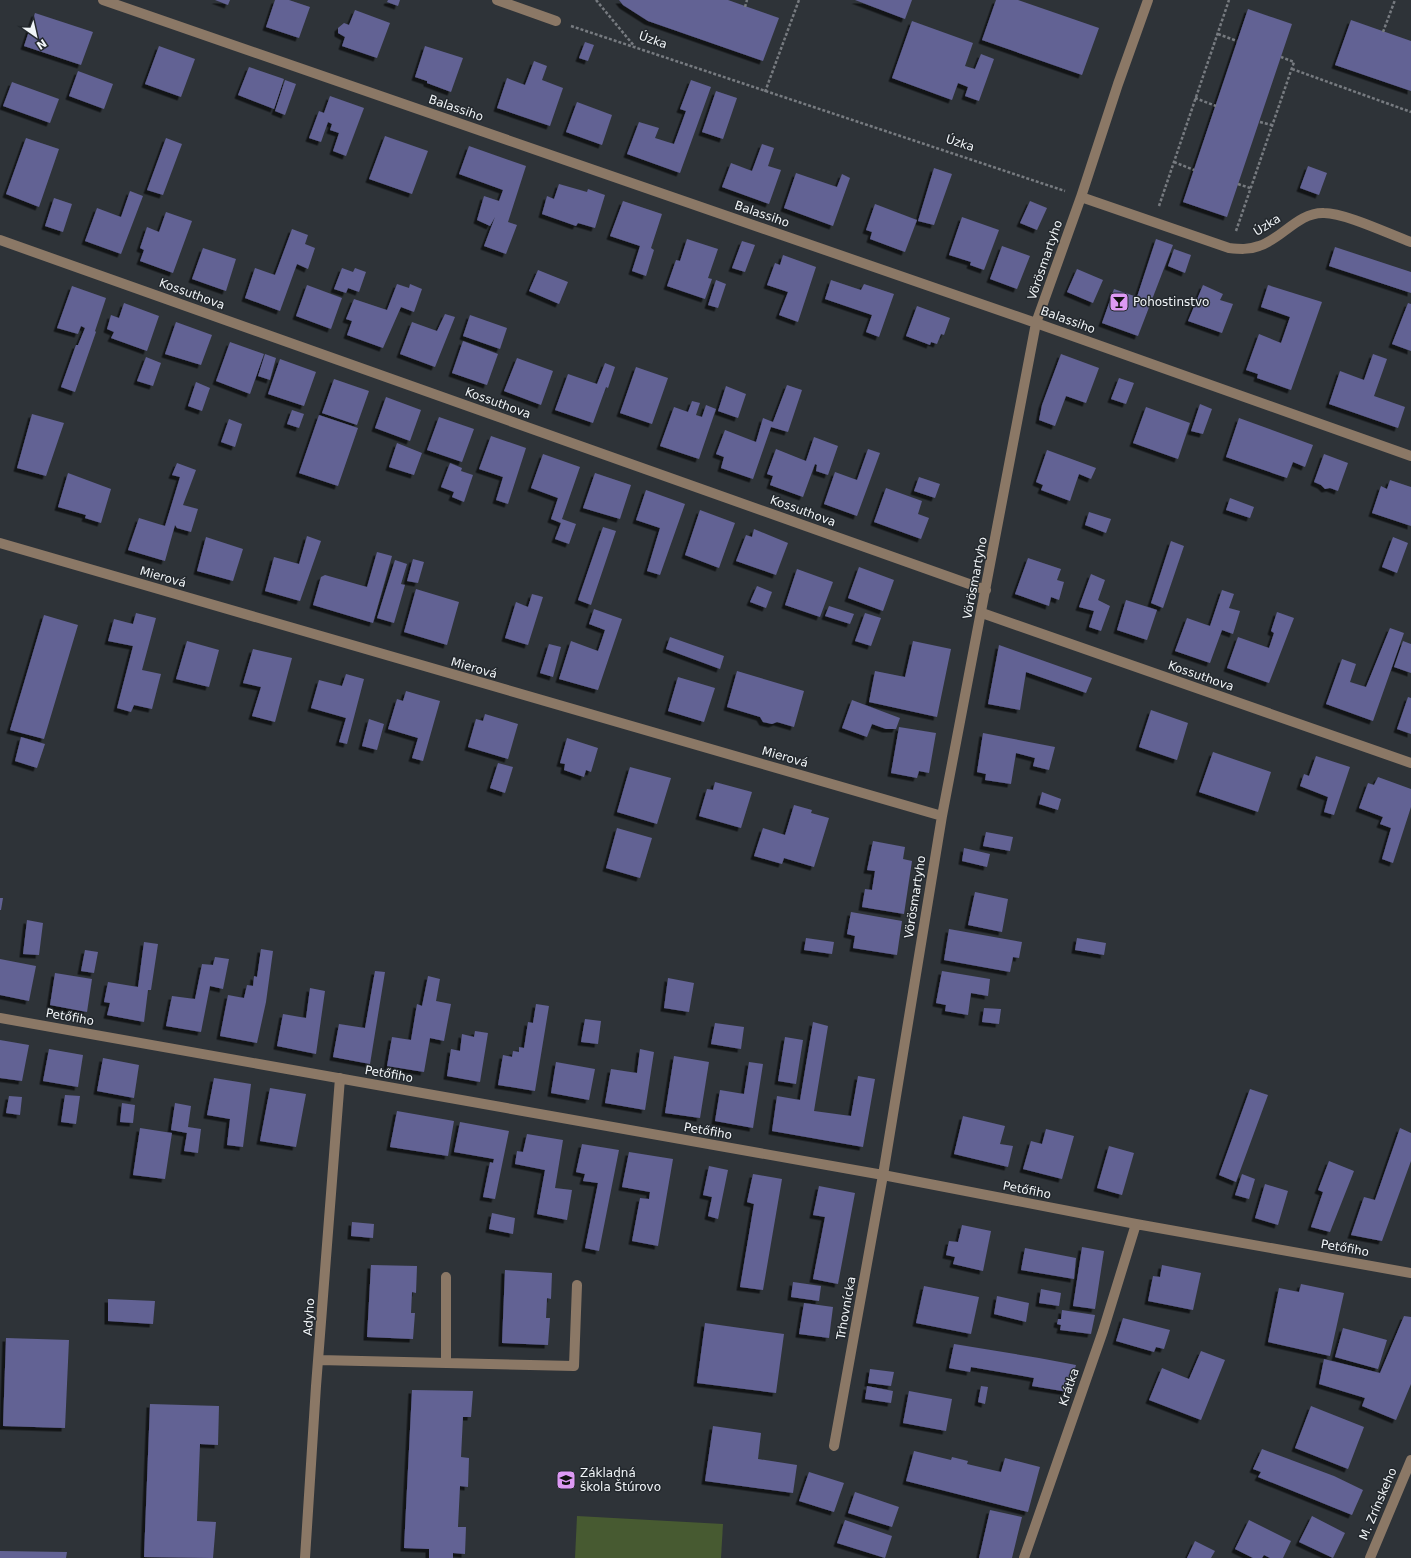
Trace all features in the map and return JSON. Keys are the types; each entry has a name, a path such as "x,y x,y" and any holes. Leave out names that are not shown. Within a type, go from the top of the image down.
{"street":[{"name":"Balassiho","path":"103,0 1036,323 1411,456"},
{"path":"497,0 556,21"},
{"name":"Vörösmartyho","path":"883,1175 942,816 982,613 1036,323 1081,197 1118,84 1148,0"},
{"name":"Úzka","path":"1081,197 1229,248 1245,249 1260,246 1307,216 1323,213 1342,217 1411,242"},
{"name":"Kossuthova","path":"0,240 986,590"},
{"name":"Mierová","path":"0,543 942,816"},
{"name":"Kossuthova","path":"982,613 1411,763"},
{"name":"Petőfiho","path":"0,1018 883,1175 1136,1224 1411,1273"},
{"name":"Adyho","path":"306,1558 318,1360 340,1078"},
{"name":"Trhovnícka","path":"834,1446 883,1175"},
{"name":"Krátka","path":"1024,1558 1103,1331 1136,1224"},
{"path":"446,1277 446,1363"},
{"path":"318,1360 574,1366 577,1285"},
{"name":"M. Zrínskeho","path":"1370,1558 1411,1460"}],"path":[{"path":"596,0 635,48"},
{"path":"745,7 747,0"},
{"path":"765,92 799,0"},
{"path":"1165,210 1158,208 1229,0"},
{"path":"1383,32 1394,0"},
{"name":"Úzka","path":"556,21 1081,197"},
{"path":"1218,34 1237,41"},
{"path":"1234,234 1294,62 1281,57"},
{"path":"1292,69 1411,112"},
{"path":"1196,98 1216,106"},
{"path":"1260,122 1272,125"},
{"path":"1174,162 1194,170"},
{"path":"1238,184 1250,188"}],"green space":[{"path":"577,1516 723,1524 721,1558 575,1558"}],"building":[{"path":"215,0 230,0 228,5"},
{"path":"275,0 289,0 310,7 299,38 266,27"},
{"path":"388,0 400,0 398,6 387,2"},
{"path":"619,0 728,0 779,18 763,61 648,21 623,5"},
{"path":"855,0 912,0 905,19"},
{"path":"996,0 1018,0 1099,28 1082,75 982,40"},
{"path":"1248,9 1292,24 1227,217 1183,202"},
{"path":"355,10 390,23 377,58 342,46 345,37 338,33 338,28 344,23 349,25"},
{"path":"35,13 93,32 81,65 24,46"},
{"path":"1351,20 1411,41 1411,91 1335,65"},
{"path":"912,21 973,43 965,66 975,69 981,54 994,59 979,101 965,96 968,87 958,83 952,100 892,78"},
{"path":"585,42 594,45 588,61 579,58"},
{"path":"159,46 195,59 181,97 145,84"},
{"path":"425,46 463,58 451,92 415,77"},
{"path":"534,61 547,66 542,80 563,88 550,126 497,108 507,78 525,85"},
{"path":"249,67 284,79 274,109 238,95"},
{"path":"78,71 113,84 104,109 69,96"},
{"path":"285,80 296,84 285,115 275,111"},
{"path":"691,80 711,87 680,173 627,154 639,122 659,128 655,138 674,144 686,111 680,109"},
{"path":"12,82 59,99 50,123 3,106"},
{"path":"716,91 737,98 723,139 702,132"},
{"path":"330,96 364,108 346,156 333,151 339,133 330,130 332,124 328,122 321,142 309,138 319,111 324,113"},
{"path":"577,102 612,115 602,145 566,132"},
{"path":"385,136 428,151 412,194 369,179"},
{"path":"26,138 59,149 39,207 6,194"},
{"path":"166,138 182,144 163,195 147,190"},
{"path":"762,144 774,148 768,166 781,170 769,204 722,187 731,163 752,171"},
{"path":"469,146 526,166 508,222 517,225 506,254 484,246 495,217 490,226 477,220 484,196 499,201 503,190 459,174"},
{"path":"1308,166 1327,173 1319,195 1300,188"},
{"path":"934,168 952,174 934,225 918,221"},
{"path":"796,173 837,187 842,174 850,178 833,226 784,208"},
{"path":"559,184 587,192 588,189 605,195 595,228 578,223 576,226 542,214 547,196 554,199"},
{"path":"130,191 143,196 121,254 85,241 97,208 121,217"},
{"path":"54,198 72,204 63,232 45,226"},
{"path":"623,201 662,214 651,248 654,250 646,276 632,271 640,246 610,236"},
{"path":"1030,201 1047,208 1037,230 1020,223"},
{"path":"875,204 917,220 905,252 870,239 872,232 866,230"},
{"path":"166,212 192,221 173,273 140,261 144,250 140,248 147,227 159,232"},
{"path":"962,217 999,230 984,270 970,265 971,262 949,255"},
{"path":"292,229 308,235 305,244 315,248 308,269 297,264 280,311 245,298 255,268 275,275"},
{"path":"687,239 718,249 708,278 712,279 705,299 667,286 676,260 680,261"},
{"path":"1156,239 1173,245 1138,336 1102,323 1114,289 1137,297"},
{"path":"742,241 755,245 745,272 732,268"},
{"path":"1002,246 1030,256 1017,289 990,279"},
{"path":"1335,247 1411,272 1411,293 1329,266"},
{"path":"203,248 236,259 226,291 192,279"},
{"path":"1174,249 1191,255 1185,273 1168,266"},
{"path":"783,255 816,267 798,322 779,315 788,292 767,285 775,263 780,265"},
{"path":"342,268 353,272 355,268 366,272 359,292 348,288 346,293 334,289"},
{"path":"1077,269 1103,280 1093,303 1067,292"},
{"path":"538,270 568,282 559,304 529,291"},
{"path":"716,280 726,284 718,308 708,305"},
{"path":"831,280 861,290 864,284 894,294 879,337 866,332 872,315 825,299"},
{"path":"397,284 409,288 410,284 422,289 414,312 401,307 383,348 347,335 352,321 346,319 354,299 387,310"},
{"path":"307,285 342,298 331,329 296,316"},
{"path":"1203,285 1223,294 1220,300 1233,304 1222,333 1188,321"},
{"path":"1268,285 1322,302 1291,390 1257,378 1258,374 1246,370 1259,334 1281,343 1290,317 1261,307"},
{"path":"72,286 106,298 75,392 61,387 76,345 78,345 85,328 81,326 78,334 57,328"},
{"path":"124,303 159,316 147,351 111,338 114,332 107,329 111,315 119,318"},
{"path":"1408,303 1411,304 1411,351 1392,344"},
{"path":"917,306 950,318 944,335 941,334 937,344 931,342 930,345 906,336"},
{"path":"445,314 455,317 435,367 400,354 412,322 437,331"},
{"path":"470,315 507,328 500,349 463,336"},
{"path":"176,322 212,335 201,365 165,354"},
{"path":"463,341 498,354 487,385 452,373"},
{"path":"230,342 264,354 250,394 216,381"},
{"path":"265,354 276,358 270,380 258,376"},
{"path":"1061,354 1099,368 1086,403 1066,396 1055,426 1039,420 1042,405"},
{"path":"1373,354 1387,359 1374,396 1405,407 1398,428 1329,404 1340,371 1364,380"},
{"path":"146,357 161,363 153,386 137,381"},
{"path":"517,358 553,371 541,405 504,391"},
{"path":"280,359 316,372 304,406 268,394"},
{"path":"605,363 615,367 593,423 555,410 568,374 597,384"},
{"path":"636,367 668,378 652,424 620,413"},
{"path":"1119,378 1134,383 1126,404 1111,399"},
{"path":"334,379 369,391 357,425 322,413"},
{"path":"196,382 210,388 202,411 188,406"},
{"path":"787,385 802,390 788,432 771,427 753,479 721,468 724,457 716,454 725,430 756,442 763,418 773,422"},
{"path":"726,386 746,394 738,418 718,411"},
{"path":"386,397 421,410 410,441 375,428"},
{"path":"692,401 700,403 696,415 702,417 706,405 716,409 699,459 660,446 674,407 688,412"},
{"path":"1200,404 1212,409 1203,434 1191,431"},
{"path":"1146,407 1190,423 1178,459 1133,443"},
{"path":"292,410 304,414 299,428 287,424"},
{"path":"32,414 64,423 46,476 17,468"},
{"path":"319,415 358,428 338,486 299,473"},
{"path":"439,417 474,429 462,462 427,450"},
{"path":"1239,418 1313,445 1305,467 1293,462 1287,478 1226,457"},
{"path":"229,419 242,424 235,447 221,442"},
{"path":"491,436 526,448 508,504 496,500 503,477 479,469"},
{"path":"814,437 838,446 828,475 816,471 817,465 815,464 803,497 770,485 773,476 767,474 776,449 806,461"},
{"path":"397,443 422,453 414,475 389,467"},
{"path":"868,449 880,453 857,516 824,504 835,472 857,480"},
{"path":"1047,450 1096,468 1091,479 1079,474 1070,501 1041,490 1043,485 1036,482"},
{"path":"543,454 580,467 562,519 576,524 569,544 555,539 561,523 551,519 558,498 531,488"},
{"path":"1324,454 1348,463 1338,491 1330,488 1325,489 1321,485 1314,482"},
{"path":"177,463 196,470 183,505 198,509 191,532 177,528 175,525 165,561 128,550 139,518 165,526 180,477 172,475"},
{"path":"450,463 462,468 461,471 473,475 464,502 452,497 454,492 441,487"},
{"path":"68,473 111,489 101,523 85,518 86,515 58,507"},
{"path":"595,473 631,485 620,519 583,508"},
{"path":"919,477 940,484 935,498 914,491"},
{"path":"1390,480 1411,487 1411,526 1372,513 1381,486 1387,489"},
{"path":"886,488 922,501 918,514 929,518 921,539 874,522"},
{"path":"646,490 685,504 660,575 647,571 660,528 636,520"},
{"path":"1230,498 1254,507 1250,518 1226,510"},
{"path":"700,510 735,523 719,568 685,555"},
{"path":"1089,512 1111,519 1106,533 1085,525"},
{"path":"603,527 616,531 591,605 578,600"},
{"path":"754,529 788,543 776,575 736,561 746,535 752,537"},
{"path":"307,536 321,541 300,601 265,591 274,557 299,564"},
{"path":"206,537 243,549 233,581 197,571"},
{"path":"1393,537 1408,543 1397,573 1382,567"},
{"path":"1171,541 1184,546 1163,608 1151,603"},
{"path":"377,552 392,556 373,623 313,605 321,577 325,575 367,587"},
{"path":"1028,558 1061,569 1057,580 1064,582 1059,600 1051,597 1049,606 1015,594"},
{"path":"413,559 424,562 418,583 407,581"},
{"path":"395,560 407,564 401,584 405,585 394,623 377,618"},
{"path":"859,567 894,580 883,611 848,598"},
{"path":"797,569 833,582 820,617 785,605"},
{"path":"1091,574 1105,580 1098,600 1110,606 1101,631 1089,627 1094,611 1079,607"},
{"path":"757,586 772,592 766,608 750,602"},
{"path":"416,589 459,602 447,645 404,632"},
{"path":"1222,590 1234,594 1229,608 1240,611 1233,634 1222,630 1210,663 1175,651 1187,618 1210,626"},
{"path":"532,594 543,597 528,645 505,638 516,602 528,607"},
{"path":"1126,600 1157,610 1147,640 1117,630"},
{"path":"829,606 854,614 850,624 825,616"},
{"path":"594,609 622,619 598,690 559,679 571,641 598,651 605,630 589,624"},
{"path":"1277,612 1294,618 1269,683 1227,668 1238,637 1269,648 1274,633 1271,631"},
{"path":"136,613 156,618 142,670 161,674 152,709 134,705 131,712 117,708 133,646 108,641 114,619 133,624"},
{"path":"865,613 881,618 871,646 855,641"},
{"path":"44,615 78,625 44,739 10,730"},
{"path":"1390,628 1404,633 1373,721 1326,704 1342,659 1356,664 1350,682 1366,687"},
{"path":"670,637 724,656 720,669 666,649"},
{"path":"187,641 219,650 209,687 176,679"},
{"path":"913,641 951,649 937,717 869,702 875,671 905,677"},
{"path":"1403,641 1411,644 1411,673 1394,667"},
{"path":"549,644 561,647 553,677 540,673"},
{"path":"999,645 1092,678 1086,693 1026,672 1020,710 988,704"},
{"path":"253,649 292,658 275,722 252,716 261,687 243,683"},
{"path":"737,671 804,691 794,727 777,722 772,724 763,722 760,717 727,707"},
{"path":"346,674 364,679 347,744 339,742 346,718 311,708 319,680 342,686"},
{"path":"678,677 715,688 704,722 668,711"},
{"path":"406,691 440,701 423,761 412,758 418,738 388,729 397,699 403,701"},
{"path":"1408,697 1411,698 1411,734 1397,729"},
{"path":"852,700 900,718 896,729 886,729 872,724 867,737 842,728"},
{"path":"1151,710 1188,723 1177,760 1139,747"},
{"path":"485,714 518,724 508,759 468,747 476,719 483,721"},
{"path":"369,719 384,724 377,750 362,746"},
{"path":"899,727 936,733 929,773 919,771 917,778 891,773"},
{"path":"983,733 1055,747 1049,770 1033,766 1035,758 1016,753 1011,784 985,780 986,774 977,772"},
{"path":"21,737 45,744 37,768 15,761"},
{"path":"567,738 598,748 591,772 586,770 584,777 564,770 565,764 560,763"},
{"path":"1213,752 1271,772 1258,812 1199,792"},
{"path":"1316,756 1350,767 1334,815 1324,812 1328,797 1300,786 1304,774 1309,776"},
{"path":"498,763 513,767 505,793 490,788"},
{"path":"630,767 671,778 657,824 617,812"},
{"path":"1378,777 1411,789 1411,807 1393,863 1382,859 1391,828 1380,824 1383,817 1359,808 1368,783 1374,785"},
{"path":"715,782 752,792 741,828 699,816 707,789 713,790"},
{"path":"1042,792 1061,799 1058,810 1039,804"},
{"path":"794,805 812,810 811,813 829,818 814,867 784,858 782,864 754,856 763,828 785,835"},
{"path":"617,828 652,838 640,878 606,868"},
{"path":"986,832 1013,837 1010,851 983,846"},
{"path":"873,841 905,847 903,859 912,861 904,914 862,907 865,889 872,890 875,871 867,870"},
{"path":"964,848 990,854 987,867 962,861"},
{"path":"975,892 1008,899 1002,932 968,925"},
{"path":"0,898 3,898 1,910 0,910"},
{"path":"851,912 902,921 897,955 853,948 855,936 847,934"},
{"path":"27,920 43,923 39,955 23,954"},
{"path":"949,929 1022,942 1019,958 1013,957 1010,972 944,960"},
{"path":"806,938 834,942 832,954 804,950"},
{"path":"1077,938 1106,943 1104,955 1075,950"},
{"path":"144,942 158,944 151,990 148,990 144,1022 107,1015 110,1003 104,1002 108,982 138,987"},
{"path":"261,949 273,951 266,1002 257,1043 220,1036 228,995 244,998 247,985 253,986 254,976 257,977"},
{"path":"85,950 98,952 94,973 81,971"},
{"path":"215,957 229,959 223,989 210,986 201,1032 166,1026 172,996 195,999 202,964 213,965"},
{"path":"0,959 36,966 29,1001 0,995"},
{"path":"375,971 385,972 370,1064 333,1057 339,1024 365,1028"},
{"path":"942,971 990,979 988,996 971,993 968,1015 945,1011 946,1005 936,1003"},
{"path":"55,973 92,979 87,1012 50,1005"},
{"path":"428,976 440,979 436,1001 451,1004 444,1041 430,1038 424,1072 387,1066 392,1037 411,1040 417,1004 422,1006"},
{"path":"668,978 694,983 689,1012 664,1008"},
{"path":"310,988 325,991 316,1054 277,1046 283,1014 306,1018"},
{"path":"536,1004 549,1006 535,1091 498,1085 503,1055 512,1057 513,1051 519,1052 519,1047 524,1048 528,1022 533,1023"},
{"path":"984,1008 1001,1009 999,1024 982,1022"},
{"path":"585,1019 601,1021 598,1044 581,1042"},
{"path":"813,1022 828,1026 814,1111 851,1116 858,1076 875,1079 863,1147 772,1131 777,1096 800,1100"},
{"path":"715,1023 744,1027 741,1049 711,1044"},
{"path":"475,1031 488,1033 480,1082 447,1076 451,1049 460,1051 462,1034 474,1037"},
{"path":"785,1037 803,1040 796,1084 778,1081"},
{"path":"0,1040 29,1045 22,1081 0,1078"},
{"path":"49,1049 83,1055 78,1087 43,1081"},
{"path":"640,1049 654,1052 645,1110 605,1103 611,1069 637,1073"},
{"path":"674,1056 709,1062 700,1118 665,1113"},
{"path":"103,1058 139,1065 134,1098 97,1091"},
{"path":"556,1062 595,1069 589,1100 551,1093"},
{"path":"749,1062 763,1064 753,1128 715,1121 720,1090 744,1094"},
{"path":"214,1078 251,1084 243,1147 227,1145 230,1119 207,1115"},
{"path":"270,1088 306,1094 296,1147 260,1141"},
{"path":"1250,1089 1268,1095 1236,1182 1219,1175"},
{"path":"65,1095 80,1096 76,1124 61,1122"},
{"path":"9,1096 22,1097 20,1115 6,1113"},
{"path":"122,1103 135,1105 133,1123 120,1122"},
{"path":"175,1103 191,1106 188,1127 201,1129 198,1153 184,1151 187,1133 171,1130"},
{"path":"397,1111 454,1121 448,1156 390,1147"},
{"path":"963,1116 1005,1126 1000,1144 1013,1146 1008,1167 954,1154"},
{"path":"460,1122 509,1131 495,1199 483,1197 490,1162 493,1163 494,1159 454,1152"},
{"path":"140,1128 172,1133 165,1179 133,1175"},
{"path":"1400,1128 1411,1133 1411,1161 1382,1241 1351,1235 1364,1197 1375,1200"},
{"path":"1046,1129 1074,1136 1062,1179 1023,1169 1031,1141 1042,1144"},
{"path":"527,1134 563,1140 555,1188 572,1190 567,1220 537,1214 545,1170 515,1164 517,1151 523,1152"},
{"path":"582,1144 619,1150 599,1251 585,1248 598,1183 583,1181 585,1174 576,1172"},
{"path":"1109,1146 1134,1153 1122,1195 1097,1188"},
{"path":"629,1152 673,1159 658,1246 632,1241 640,1198 649,1199 650,1192 622,1187"},
{"path":"1329,1161 1354,1171 1330,1232 1311,1227 1323,1192 1318,1190"},
{"path":"709,1166 728,1170 718,1219 708,1216 712,1197 703,1195"},
{"path":"753,1174 782,1179 763,1290 740,1287 754,1204 747,1202"},
{"path":"1242,1174 1255,1179 1249,1199 1235,1195"},
{"path":"1265,1184 1288,1191 1278,1225 1255,1218"},
{"path":"819,1186 855,1193 838,1284 813,1279 825,1217 813,1215"},
{"path":"492,1213 515,1218 513,1234 489,1229"},
{"path":"352,1222 374,1224 373,1238 351,1236"},
{"path":"962,1225 991,1231 983,1271 953,1264 955,1257 946,1255 949,1241 958,1242"},
{"path":"1082,1247 1104,1251 1095,1309 1073,1306"},
{"path":"1025,1248 1076,1258 1074,1279 1021,1270"},
{"path":"371,1265 417,1266 416,1293 412,1292 411,1313 415,1313 413,1339 367,1337"},
{"path":"1162,1265 1201,1273 1193,1310 1148,1301 1153,1276 1160,1277"},
{"path":"505,1270 552,1273 551,1299 547,1298 546,1318 550,1318 548,1345 502,1343"},
{"path":"793,1282 821,1286 819,1301 791,1297"},
{"path":"1301,1284 1344,1293 1330,1356 1268,1342 1279,1288 1299,1292"},
{"path":"924,1286 979,1297 971,1334 916,1323"},
{"path":"1041,1289 1061,1293 1059,1306 1039,1303"},
{"path":"997,1296 1029,1303 1026,1322 994,1314"},
{"path":"108,1299 155,1301 153,1324 108,1321"},
{"path":"804,1303 833,1307 829,1338 799,1334"},
{"path":"1062,1310 1095,1315 1091,1334 1060,1330 1061,1325 1057,1324 1058,1319 1061,1319"},
{"path":"1404,1316 1411,1317 1411,1384 1396,1420 1362,1406 1365,1398 1319,1384 1324,1359 1380,1373"},
{"path":"1123,1318 1170,1330 1164,1349 1156,1347 1154,1352 1116,1341"},
{"path":"705,1323 784,1334 776,1393 697,1383"},
{"path":"1343,1328 1387,1340 1378,1369 1335,1357"},
{"path":"6,1338 69,1340 65,1428 3,1426"},
{"path":"954,1344 1076,1365 1068,1392 1032,1386 1034,1378 971,1367 970,1372 949,1368"},
{"path":"1201,1351 1225,1360 1201,1420 1149,1400 1162,1368 1189,1379"},
{"path":"870,1369 894,1372 891,1386 868,1383"},
{"path":"867,1386 893,1391 891,1403 865,1399"},
{"path":"981,1386 988,1387 985,1404 978,1402"},
{"path":"412,1390 473,1391 471,1417 463,1417 461,1457 469,1458 468,1487 460,1486 458,1527 466,1527 465,1554 453,1553 453,1558 429,1558 429,1549 404,1548"},
{"path":"909,1391 952,1399 946,1431 903,1423"},
{"path":"150,1404 219,1406 218,1445 200,1444 197,1521 216,1522 213,1558 144,1557"},
{"path":"1311,1406 1364,1427 1348,1469 1295,1448"},
{"path":"713,1426 761,1433 758,1459 797,1465 793,1493 705,1481"},
{"path":"1262,1449 1334,1476 1363,1490 1352,1515 1258,1477 1261,1472 1253,1469"},
{"path":"914,1451 951,1460 952,1457 968,1461 967,1464 1001,1472 1005,1458 1040,1467 1028,1512 906,1481"},
{"path":"809,1472 844,1483 834,1512 799,1501"},
{"path":"855,1492 899,1507 892,1527 848,1513"},
{"path":"990,1510 1022,1517 1012,1558 979,1558"},
{"path":"1312,1516 1345,1533 1333,1558 1299,1542"},
{"path":"845,1520 892,1536 885,1558 837,1543"},
{"path":"1249,1520 1291,1541 1283,1558 1270,1558 1264,1555 1262,1558 1253,1558 1235,1549"},
{"path":"1195,1541 1215,1551 1211,1558 1187,1558"},
{"path":"0,1551 67,1552 66,1558 0,1558"}],"place":[{"name":"Pohostinstvo","path":"1119,302"},
{"name":"Základná škola Štúrovo","path":"566,1480"}]}
